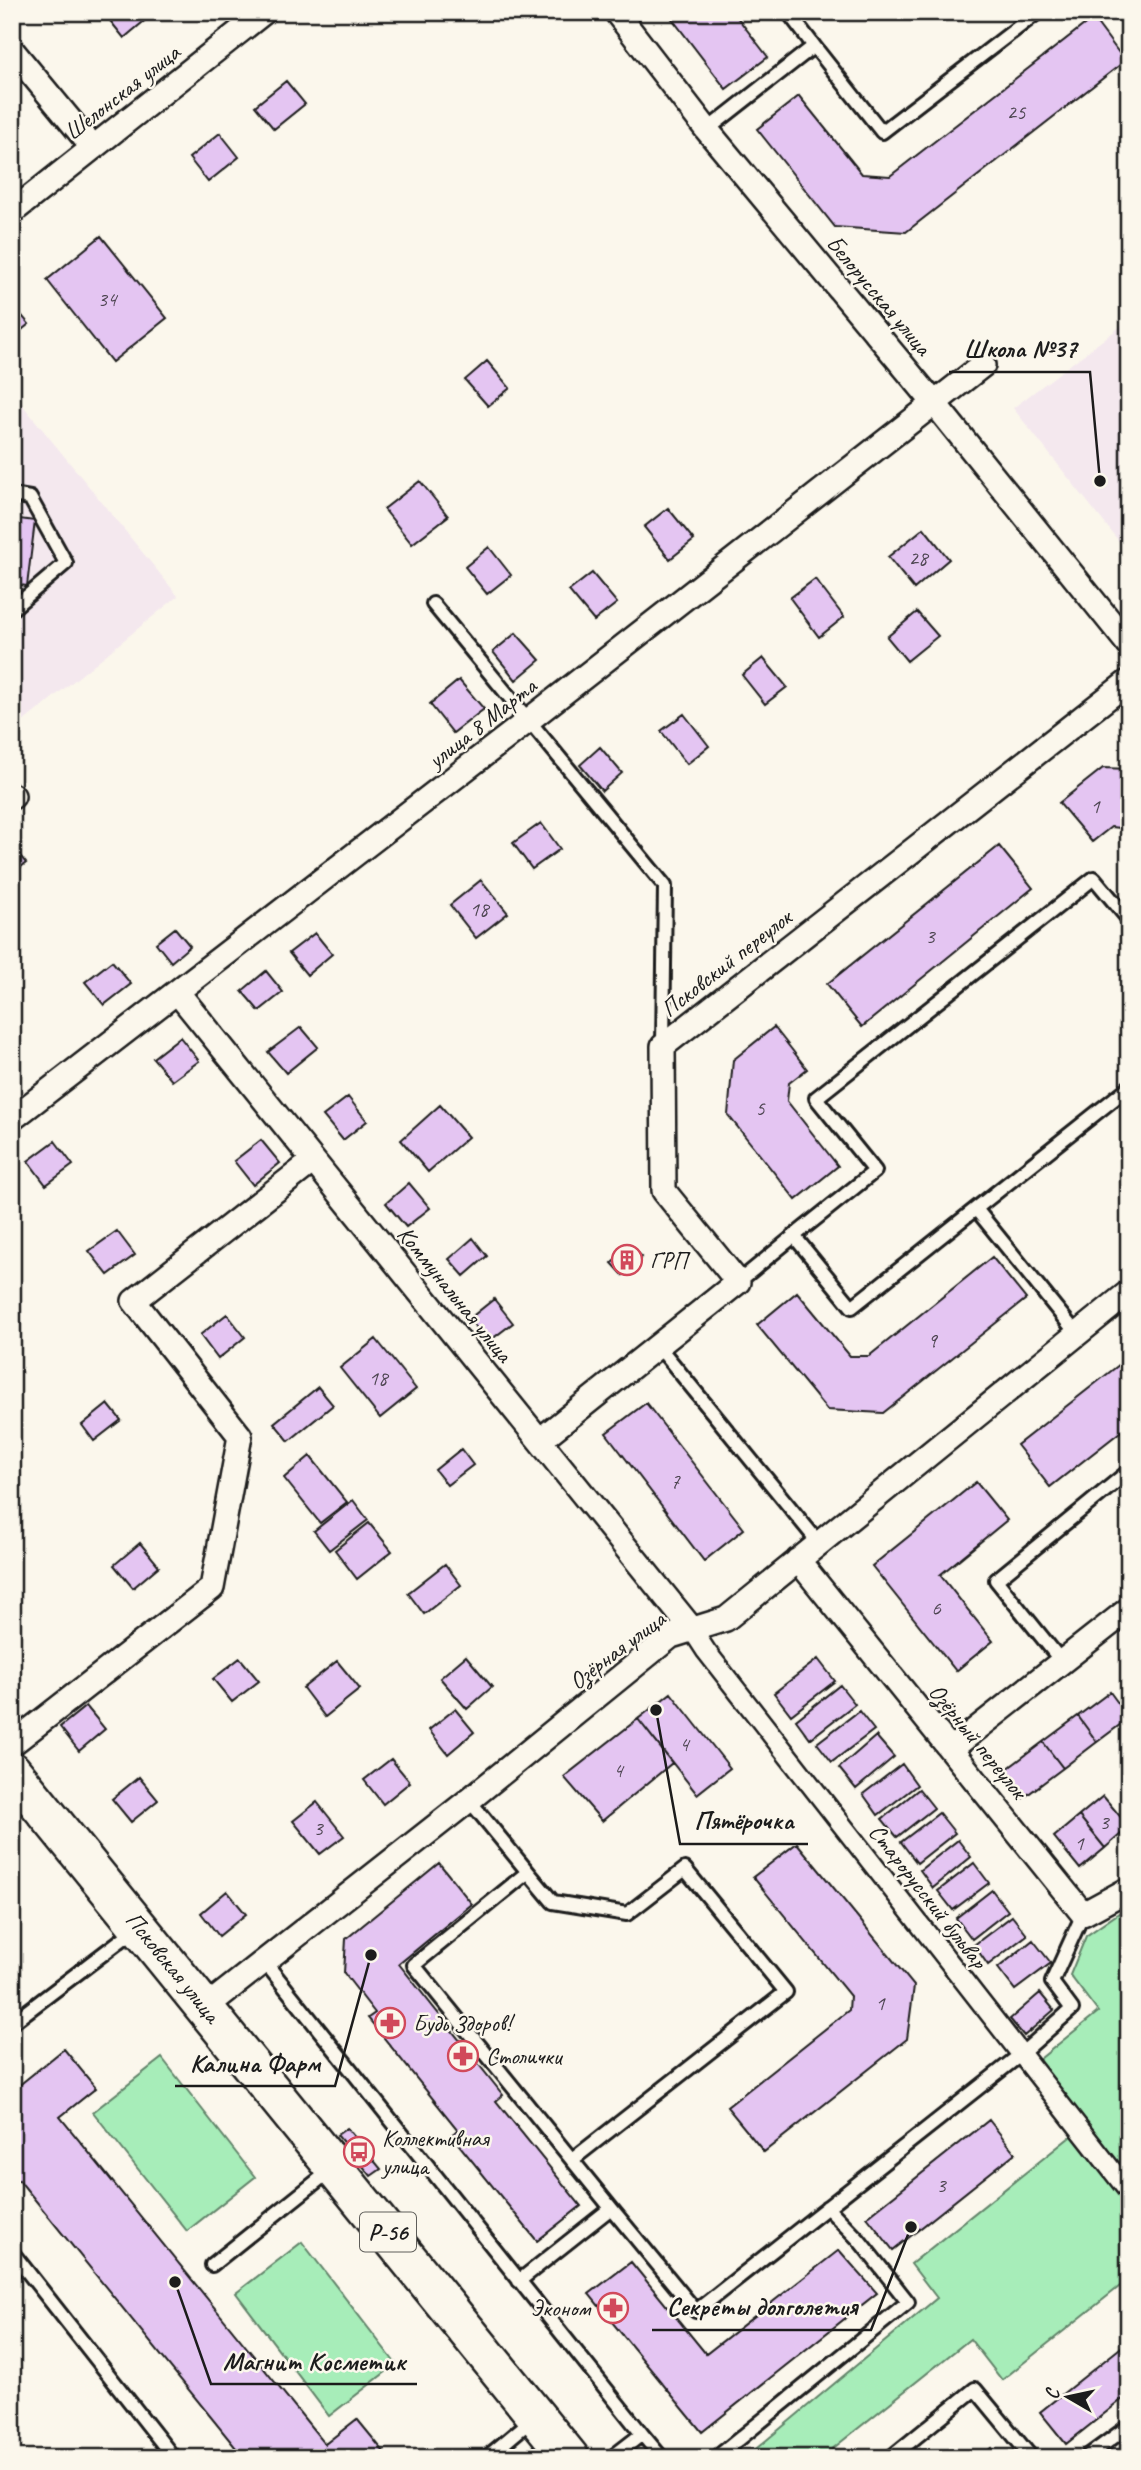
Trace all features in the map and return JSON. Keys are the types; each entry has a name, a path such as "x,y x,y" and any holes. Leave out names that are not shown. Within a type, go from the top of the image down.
{"main road":[{"name":"Псковская улица","path":"12,1771 570,2458"}],"street":[{"name":"Шелонская улица","path":"12,212 264,12"},
{"name":"Белорусская улица","path":"616,12 707,130 935,404 1129,645"},
{"path":"12,50 93,148"},
{"name":"улица 8 Марта","path":"12,1119 178,993 983,365"},
{"name":"Псковский переулок","path":"738,1282 664,1191 663,1046 1129,681"},
{"name":"Коммунальная улица","path":"178,993 691,1628"},
{"path":"12,1744 212,1588 240,1436 134,1301 313,1161"},
{"path":"540,1440 738,1282"},
{"name":"Озёрная улица","path":"206,2007 469,1800 671,1636 726,1619 1129,1292"},
{"name":"Озёрный переулок","path":"798,1560 1083,1914"},
{"path":"951,1749 1126,1614"},
{"name":"Старорусский бульвар","path":"691,1628 706,1651 1129,2192"},
{"path":"1083,1914 1129,1889"}],"lane":[{"path":"788,12 882,132 1038,12"},
{"path":"707,130 814,46"},
{"path":"12,495 30,498 66,563 12,608"},
{"path":"433,604 665,886 663,1046"},
{"path":"738,1282 875,1171 816,1098 1094,878 1129,920"},
{"path":"794,1236 852,1307 1129,1087"},
{"path":"976,1209 1077,1334"},
{"path":"659,1347 819,1543"},
{"path":"1062,1662 996,1580 1129,1471"},
{"path":"469,1800 553,1902 627,1914 685,1869 786,1992 572,2160"},
{"path":"528,1872 414,1965 696,2311 1020,2055 1072,2008 1052,1982 1083,1914"},
{"path":"12,2023 139,1926"},
{"path":"264,1961 662,2458"},
{"path":"212,2264 335,2167"},
{"path":"716,2458 908,2302 859,2240 827,2207"},
{"path":"519,2281 611,2208"},
{"path":"12,2252 174,2458"},
{"path":"890,2458 975,2389 1032,2458"},
{"path":"485,2458 536,2417"},
{"path":"1085,2458 1129,2426"},
{"path":"611,2458 642,2434"}],"shaded area":[{"path":"1129,320 1129,554 1013,408"},
{"path":"12,392 178,596 12,731"}],"green space":[{"path":"1129,1906 1129,2279 1002,2380 970,2339 821,2458 745,2458 937,2298 911,2264 1080,2129 1030,2067 1098,2012 1070,1975 1086,1936"},
{"path":"162,2058 255,2177 187,2231 93,2112"},
{"path":"302,2242 396,2364 329,2416 236,2293"}],"building":[{"path":"103,12 155,12 124,38"},
{"path":"667,12 733,12 768,57 726,89"},
{"path":"1093,18 1125,61 906,232 835,227 757,129 799,96 862,174 890,176"},
{"path":"286,81 305,104 274,129 255,106"},
{"path":"220,133 239,157 208,182 189,158"},
{"path":"101,236 167,318 112,362 47,280"},
{"path":"12,304 29,324 12,338"},
{"path":"487,361 510,388 488,406 465,380"},
{"path":"420,481 448,516 412,544 384,509"},
{"path":"668,508 694,540 670,559 644,527"},
{"path":"12,518 35,521 27,586 12,584"},
{"path":"924,528 949,559 914,589 888,557"},
{"path":"489,547 511,575 487,594 465,567"},
{"path":"592,573 617,603 594,621 569,591"},
{"path":"815,579 844,617 819,637 790,598"},
{"path":"917,612 938,636 907,661 887,637"},
{"path":"516,633 540,660 516,680 493,652"},
{"path":"763,658 787,687 765,704 742,675"},
{"path":"459,680 484,709 453,733 430,704"},
{"path":"684,714 709,746 687,764 661,731"},
{"path":"600,747 622,773 602,791 580,765"},
{"path":"1103,768 1129,769 1129,829 1111,827 1092,842 1059,803"},
{"path":"541,823 560,849 532,869 513,843"},
{"path":"12,846 26,863 12,874"},
{"path":"999,846 1033,888 862,1027 827,984"},
{"path":"481,880 508,913 476,938 450,905"},
{"path":"175,928 190,946 171,962 156,943"},
{"path":"315,933 332,954 307,975 289,953"},
{"path":"112,961 131,984 104,1005 85,982"},
{"path":"266,971 283,992 259,1011 242,991"},
{"path":"301,1027 318,1047 286,1073 268,1052"},
{"path":"774,1027 807,1069 789,1083 787,1101 838,1166 796,1200 728,1115 733,1060"},
{"path":"180,1037 199,1061 172,1081 153,1058"},
{"path":"348,1097 367,1121 343,1140 323,1116"},
{"path":"440,1105 468,1137 428,1172 401,1140"},
{"path":"261,1140 280,1163 253,1185 234,1161"},
{"path":"55,1141 73,1165 46,1185 28,1161"},
{"path":"409,1183 430,1208 406,1227 386,1203"},
{"path":"117,1231 135,1255 108,1275 89,1251"},
{"path":"473,1238 487,1256 464,1276 449,1259"},
{"name":"ГРП","path":"630,1245 642,1257 623,1275 612,1263"},
{"path":"992,1257 1026,1299 883,1413 827,1410 757,1325 797,1292 850,1356 869,1356"},
{"path":"494,1299 513,1323 488,1342 469,1319"},
{"path":"227,1314 245,1337 218,1359 200,1335"},
{"path":"376,1339 416,1389 380,1418 340,1368"},
{"path":"1129,1357 1129,1425 1050,1487 1017,1445"},
{"path":"318,1387 333,1405 289,1441 274,1423"},
{"path":"646,1403 744,1529 704,1561 606,1433"},
{"path":"108,1404 121,1420 94,1441 82,1425"},
{"path":"461,1449 473,1465 447,1485 435,1470"},
{"path":"310,1456 347,1502 320,1523 284,1478"},
{"path":"976,1482 1007,1520 940,1575 993,1641 956,1671 872,1566"},
{"path":"353,1500 368,1520 329,1550 314,1531"},
{"path":"369,1523 392,1551 357,1579 335,1550"},
{"path":"140,1543 159,1566 133,1588 114,1565"},
{"path":"445,1564 461,1585 424,1614 408,1593"},
{"path":"466,1656 492,1687 467,1709 440,1678"},
{"path":"240,1658 259,1681 232,1702 213,1679"},
{"path":"818,1659 835,1681 791,1715 774,1693"},
{"path":"337,1661 360,1689 325,1717 303,1688"},
{"path":"840,1685 855,1704 810,1739 796,1720"},
{"path":"1110,1692 1129,1718 1097,1742 1078,1716"},
{"path":"671,1693 730,1768 697,1794 638,1719"},
{"path":"86,1706 105,1729 79,1751 60,1727"},
{"path":"455,1709 474,1732 448,1754 429,1730"},
{"path":"859,1711 874,1730 832,1762 817,1743"},
{"path":"1078,1716 1097,1742 1063,1768 1043,1742"},
{"path":"638,1719 672,1763 602,1821 564,1777"},
{"path":"876,1736 894,1757 856,1789 839,1768"},
{"path":"1043,1742 1063,1768 1023,1798 1003,1772"},
{"path":"391,1759 410,1782 383,1804 364,1780"},
{"path":"902,1764 917,1785 878,1815 863,1794"},
{"path":"139,1777 158,1800 131,1822 112,1799"},
{"path":"919,1789 934,1808 897,1837 882,1819"},
{"path":"1103,1796 1129,1827 1105,1848 1079,1816"},
{"path":"317,1802 344,1836 320,1854 293,1821"},
{"path":"939,1813 955,1833 917,1863 901,1842"},
{"path":"1079,1816 1105,1848 1080,1869 1054,1837"},
{"path":"958,1840 971,1857 933,1888 920,1870"},
{"path":"797,1843 914,1986 907,2039 764,2152 727,2107 849,2010 850,1996 753,1877"},
{"path":"439,1863 472,1904 399,1964 503,2095 496,2101 581,2206 537,2241 451,2135 458,2130 368,2018 375,2013 344,1973 346,1939"},
{"path":"974,1863 989,1883 953,1910 938,1891"},
{"path":"992,1890 1008,1911 972,1939 956,1918"},
{"path":"227,1891 246,1914 219,1936 201,1913"},
{"path":"1012,1916 1027,1935 988,1965 974,1945"},
{"path":"1033,1940 1051,1963 1015,1990 998,1968"},
{"path":"1040,1993 1054,2010 1024,2036 1010,2019"},
{"path":"64,2049 96,2088 60,2117 325,2444 357,2419 389,2458 244,2458 19,2180 12,2186 12,2091"},
{"path":"989,2120 1015,2153 893,2250 867,2217"},
{"path":"347,2128 381,2169 371,2176 337,2135"},
{"path":"839,2250 877,2293 702,2432 589,2294 631,2262 706,2354"},
{"path":"1129,2341 1129,2394 1066,2444 1040,2412"},
{"path":"991,2448 999,2458 979,2458"}],"place":[{"name":"Школа №37","path":"1100,481"},
{"name":"ГРП","path":"627,1260"},
{"name":"Пятёрочка","path":"656,1710"},
{"name":"Калина Фарм","path":"371,1955"},
{"name":"Будь Здоров!","path":"390,2023"},
{"name":"Столички","path":"463,2056"},
{"name":"Коллективная улица","path":"359,2152"},
{"name":"Секреты долголетия","path":"911,2227"},
{"name":"Магнит Косметик","path":"175,2282"},
{"name":"Эконом","path":"613,2308"}]}
